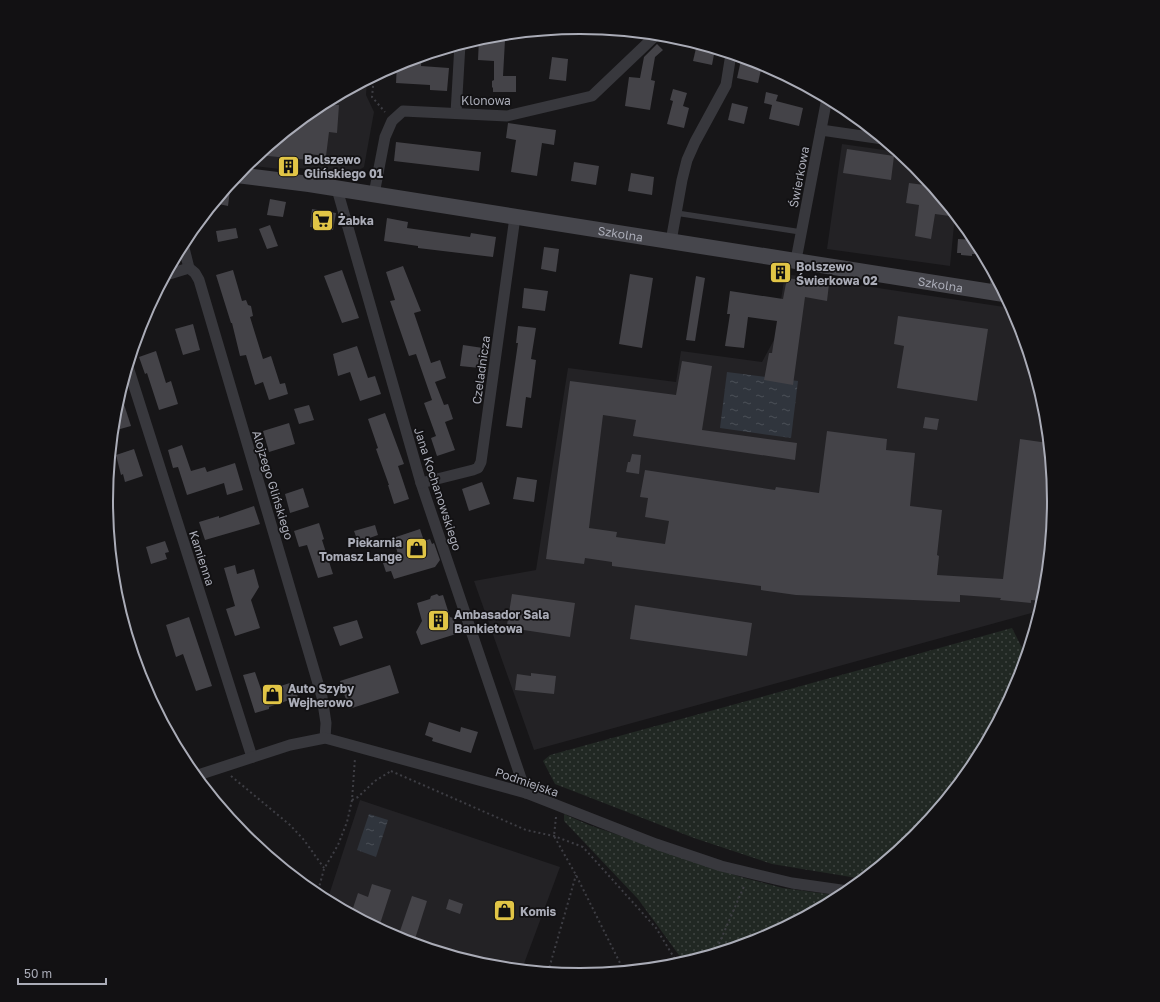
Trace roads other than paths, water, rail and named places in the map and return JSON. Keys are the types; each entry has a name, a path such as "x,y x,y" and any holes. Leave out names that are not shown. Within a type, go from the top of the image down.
{"street":[{"name":"Klonowa","path":"374,194 385,137 392,121 403,111 507,116 592,96 650,40"},
{"path":"456,113 460,50"},
{"path":"671,241 675,212 687,160 695,142 726,85 730,59"},
{"name":"Świerkowa","path":"796,260 826,105"},
{"path":"821,130 872,137"},
{"name":"Szkolna","path":"245,176 309,184 796,260 995,288"},
{"name":"Jana Kochanowskiego","path":"337,189 421,483 526,793"},
{"name":"Czeladnicza","path":"421,483 473,470 478,468 482,462 515,217"},
{"name":"Alojzego Glińskiego","path":"185,253 189,268 195,273 199,280 322,697 326,723 326,738"},
{"path":"173,273 189,268"},
{"name":"Kamienna","path":"130,376 252,757"},
{"name":"Podmiejska","path":"202,774 290,745 326,738 526,793 656,844 721,866 792,883 838,890"}],"lane":[{"path":"675,212 801,232"}],"water":[{"path":"727,372 798,381 791,438 720,428"},
{"path":"369,814 388,820 376,857 357,850"}],"place":[{"name":"Bolszewo Glińskiego 01","path":"289,166"},
{"name":"Żabka","path":"323,220"},
{"name":"Bolszewo Świerkowa 02","path":"781,273"},
{"name":"Piekarnia Tomasz Lange","path":"417,549"},
{"name":"Ambasador Sala Bankietowa","path":"438,621"},
{"name":"Auto Szyby Wejherowo","path":"273,695"},
{"name":"Komis","path":"504,911"}]}
